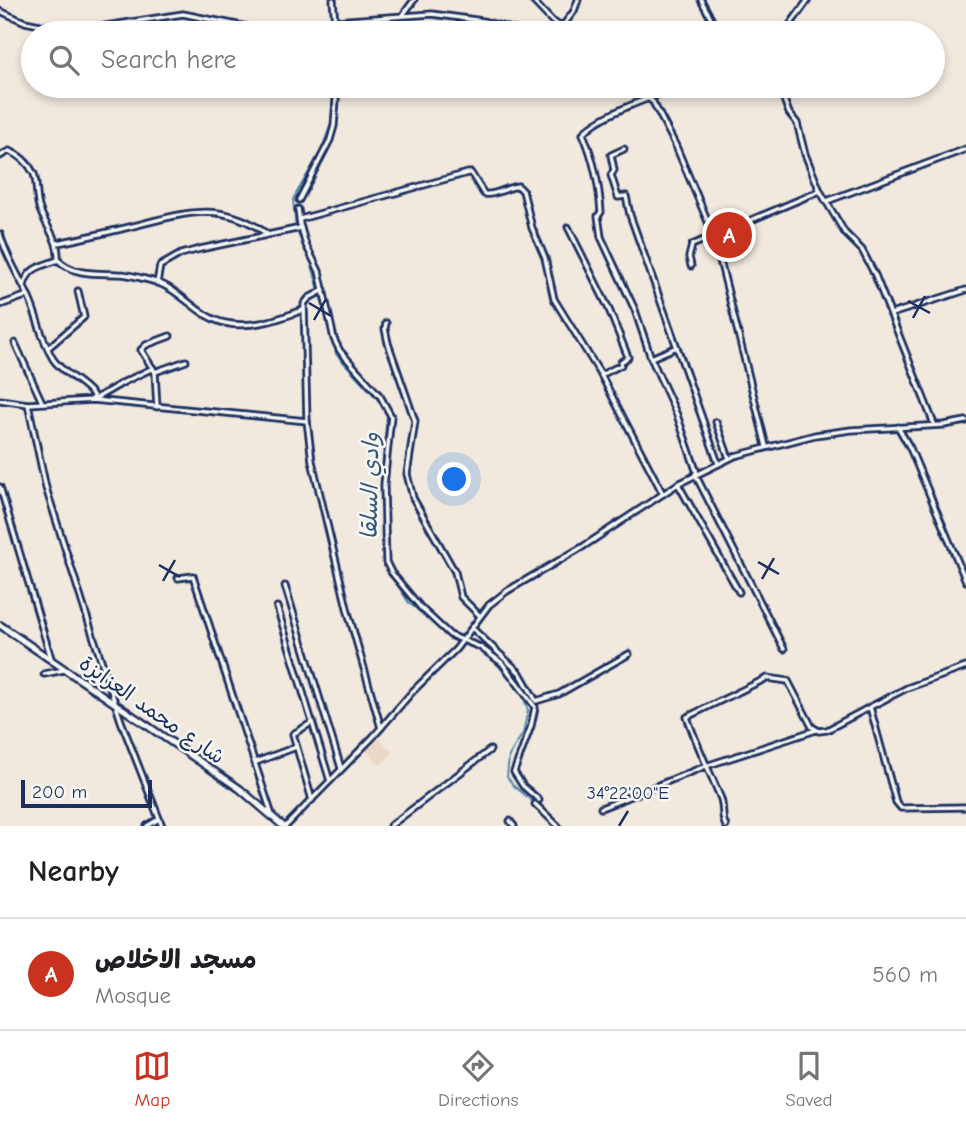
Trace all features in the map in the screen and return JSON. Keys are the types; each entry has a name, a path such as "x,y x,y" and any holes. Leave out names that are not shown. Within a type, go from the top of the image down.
{"main road":[{"name":"شارع محمد العزايزة","path":"0,625 240,789 284,826"}],"street":[{"path":"333,0 335,21 432,14 483,21"},
{"path":"403,15 414,0"},
{"path":"532,0 553,21"},
{"path":"566,21 578,0"},
{"path":"701,0 712,21"},
{"path":"793,21 808,0"},
{"path":"0,11 23,21"},
{"path":"138,21 183,14 218,21"},
{"path":"299,200 330,140 336,98"},
{"path":"766,446 713,236 675,144 649,98 597,123 583,134 599,184 601,212 598,216 601,237 635,310 677,415 696,474 784,649"},
{"path":"783,98 789,113 797,123 805,154 820,191 845,233 862,250 876,275 934,424"},
{"path":"624,149 611,155 614,170 611,175 612,183 618,197 626,196 630,215 718,463"},
{"path":"826,201 966,149"},
{"path":"0,156 9,151 16,154 34,173 35,191 42,216 57,243 58,260 64,266 77,271 121,274 157,283 226,324 250,325 303,310"},
{"path":"300,219 468,173 471,173 484,194 489,195 518,186 523,191 532,228 545,258 554,299 601,375 663,494"},
{"path":"691,266 689,257 692,245 820,191"},
{"path":"298,209 306,245 319,271 334,339 340,351 380,396 391,416 384,476 386,562 400,585 421,608 450,635 480,647 502,663 535,707 514,772 558,826"},
{"path":"57,243 191,212 230,215 253,223 267,234"},
{"path":"568,227 608,307 628,358 621,362 621,365 601,375"},
{"path":"157,283 160,266 181,254 301,228"},
{"path":"0,234 11,267 28,295 40,334 59,365 86,385 93,395 93,400"},
{"path":"24,286 26,277 37,267 58,260"},
{"path":"324,290 303,304 307,421 322,506 381,728"},
{"path":"890,314 966,290"},
{"path":"48,348 84,317 78,291"},
{"path":"0,305 28,295"},
{"path":"386,323 388,343 415,421 407,474 413,498 454,572 461,597 480,616"},
{"path":"157,407 154,370 141,350 146,345 170,336"},
{"path":"15,343 42,402"},
{"path":"652,358 677,347"},
{"path":"93,400 124,382 186,361"},
{"path":"0,400 27,404 93,400 307,421"},
{"path":"27,404 46,488 121,721 162,826"},
{"path":"716,422 729,458"},
{"path":"284,826 312,800 463,640 489,605 678,484 729,458 766,446 851,429 965,422"},
{"path":"898,427 910,448 966,582"},
{"path":"678,484 739,592"},
{"path":"0,487 51,658"},
{"path":"178,578 193,576 272,816"},
{"path":"285,586 341,768"},
{"path":"277,607 330,781"},
{"path":"472,628 520,673 536,701 559,694 629,654"},
{"path":"601,808 706,766 817,730 827,730 906,688 966,667"},
{"path":"44,674 66,669"},
{"path":"726,826 722,803 687,717 767,678 788,681 817,730"},
{"path":"870,707 901,808 966,807"},
{"path":"312,800 293,734 313,722"},
{"path":"256,762 297,747"},
{"path":"390,826 490,750"},
{"path":"147,826 159,818"},
{"path":"510,821 514,826"}],"shaded area":[{"path":"379,739 393,753 380,765 366,751"}],"waterway":[{"name":"وادي السلقا","path":"331,335 310,258 296,230 293,199 320,153 331,124 333,98"},
{"name":"وادي السلقا","path":"333,340 336,354 383,405 387,415 381,482 384,556"},
{"name":"وادي السلقا","path":"385,562 409,603 441,629"},
{"name":"وادي السلقا","path":"466,644 481,649 521,691 528,710 523,733 509,756 507,777 514,786 563,826"}],"place":[{"name":"مسجد الاخلاص","path":"729,235"}]}
